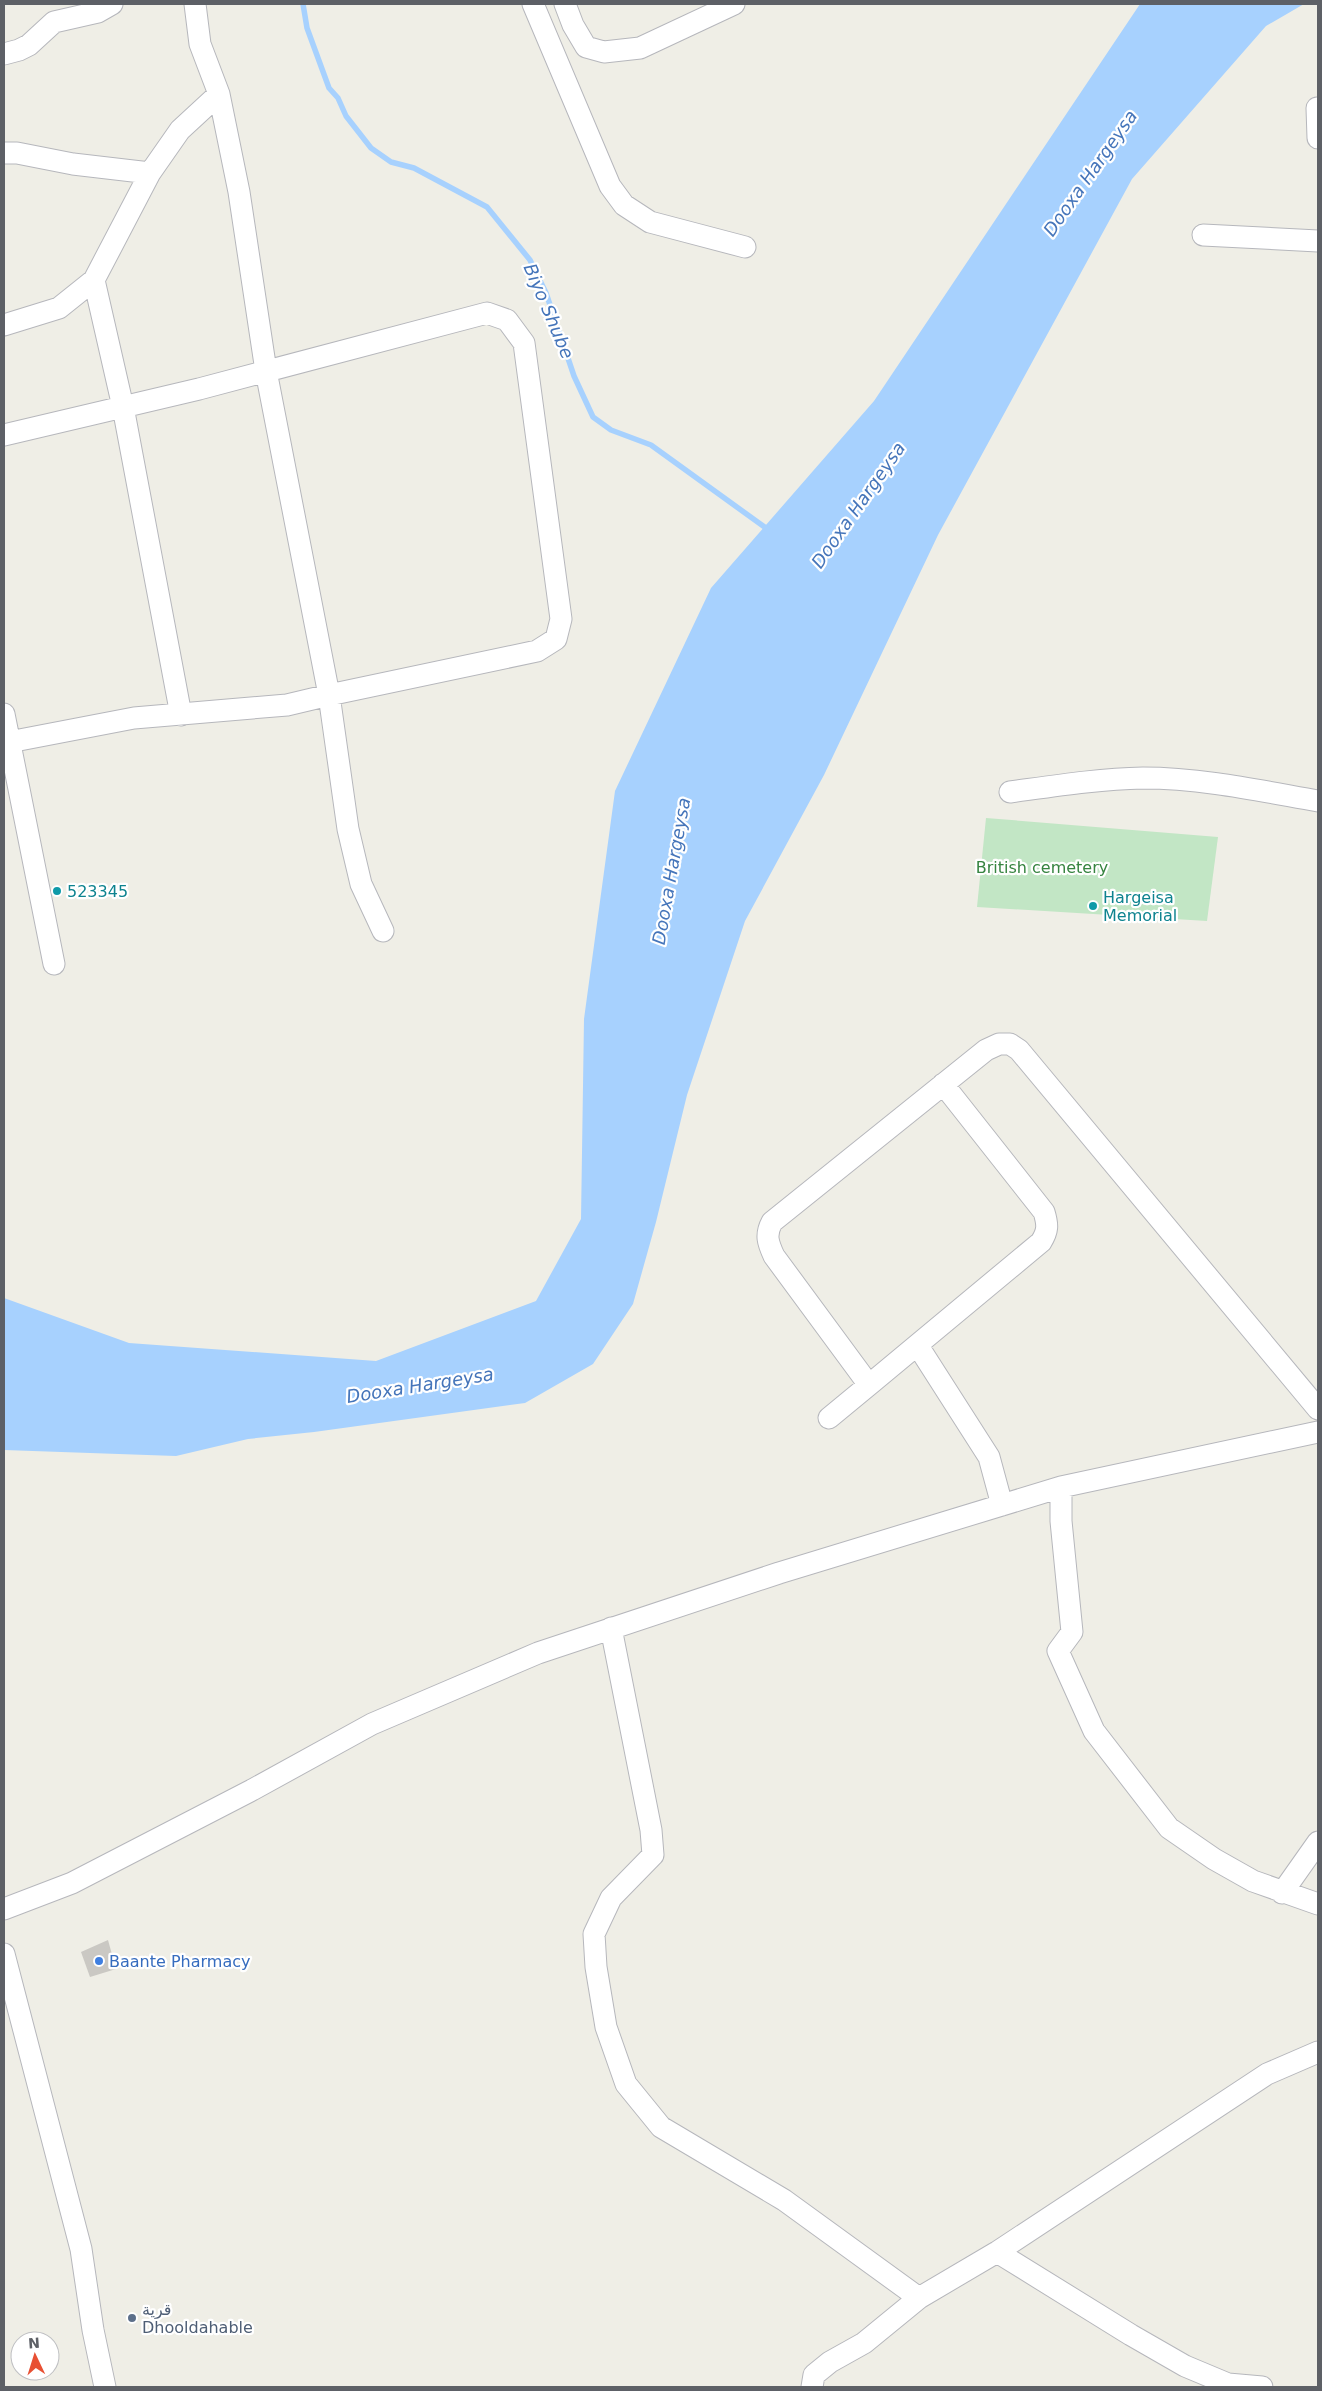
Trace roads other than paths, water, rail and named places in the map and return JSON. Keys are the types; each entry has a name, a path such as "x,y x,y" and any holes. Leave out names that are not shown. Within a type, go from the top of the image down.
{"street":[{"path":"4,54 30,45 54,22 98,12 112,4"},
{"path":"196,4 200,44 219,94 239,192 266,371 329,695 348,829 361,884 383,931"},
{"path":"534,4 610,186 624,205 650,222 746,247"},
{"path":"565,4 573,25 586,47 604,52 640,48 734,4"},
{"path":"4,325 59,308 94,280 150,173 180,130 219,94"},
{"path":"1317,108 1318,138"},
{"path":"4,153 16,153 73,164 150,173"},
{"path":"1203,235 1318,241"},
{"path":"94,280 123,407 182,714"},
{"path":"4,435 266,371 487,313 507,320 524,343 561,619 556,639 537,651 329,695 287,706 134,718 9,742"},
{"path":"4,714 54,964"},
{"path":"1010,792 1079,783 1144,778 1205,783 1318,801"},
{"path":"869,1385 774,1256 767,1242 767,1230 772,1222 986,1050 999,1044 1010,1044 1019,1050 1318,1409"},
{"path":"829,1418 1041,1242 1047,1231 1044,1212 943,1084"},
{"path":"918,1346 989,1457 1002,1505"},
{"path":"4,1909 72,1883 252,1790 372,1724 538,1653 779,1573 1061,1487 1318,1432"},
{"path":"1061,1487 1062,1521 1072,1632 1058,1651 1094,1731 1169,1828 1222,1864 1253,1881 1282,1893 1318,1904"},
{"path":"611,1628 651,1830 652,1855 611,1898 594,1934 596,1967 606,2027 626,2084 662,2127 784,2200 919,2298"},
{"path":"1282,1893 1318,1842"},
{"path":"4,1954 81,2248 93,2330 105,2387"},
{"path":"817,2383 830,2362 864,2343 919,2298 997,2252 1267,2074 1318,2052"},
{"path":"997,2252 1131,2336 1185,2366 1228,2384 1262,2387"}],"water":[{"name":"Dooxa Hargeysa","path":"1140,4 1304,4 1266,26 1132,179 938,535 824,775 745,921 687,1095 656,1222 633,1304 593,1364 525,1403 314,1432 248,1439 176,1456 4,1450 4,1298 129,1343 376,1361 536,1301 581,1219 584,1019 615,791 711,588 874,401"}],"waterway":[{"name":"Biyo Shube","path":"303,4 307,28 329,88 338,98 346,116 371,148 391,162 414,168 487,207 530,260 546,293 574,376 593,417 611,430 651,445 770,531"}],"place":[{"name":"523345","path":"57,891"},
{"name":"Hargeisa Memorial","path":"1093,906"},
{"name":"Baante Pharmacy","path":"99,1961"},
{"name":"قرية Dhooldahable","path":"132,2318"}],"park label":[{"name":"British cemetery","path":"1042,867"}]}
